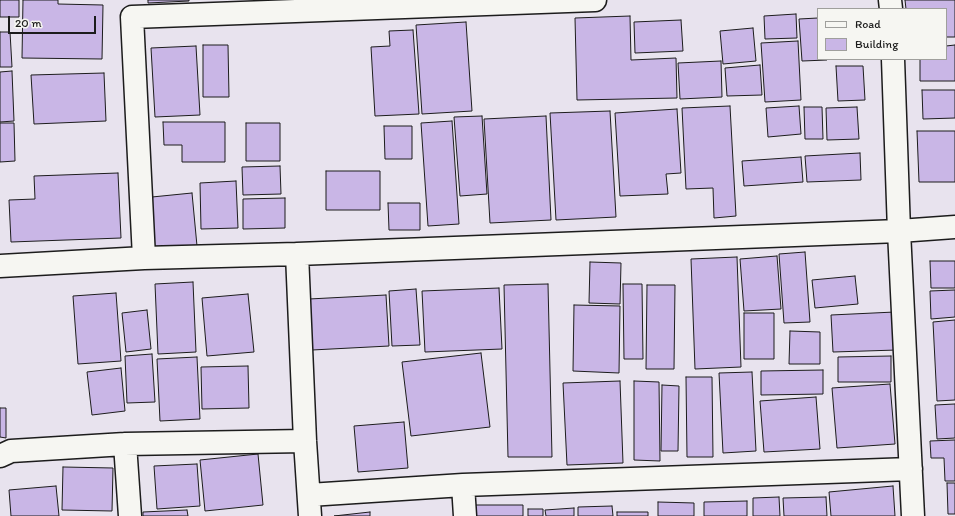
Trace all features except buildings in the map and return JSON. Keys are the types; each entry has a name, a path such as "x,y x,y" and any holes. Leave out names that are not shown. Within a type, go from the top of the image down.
{"street":[{"path":"144,258 132,8 595,0"},
{"path":"893,60 899,231 913,516"},
{"path":"0,266 144,258 297,254 899,231 955,227"},
{"path":"297,254 305,441 310,506 463,485 911,470"},
{"path":"0,456 12,451 125,444 305,441"},
{"path":"125,444 130,516"},
{"path":"463,485 465,516"}]}
